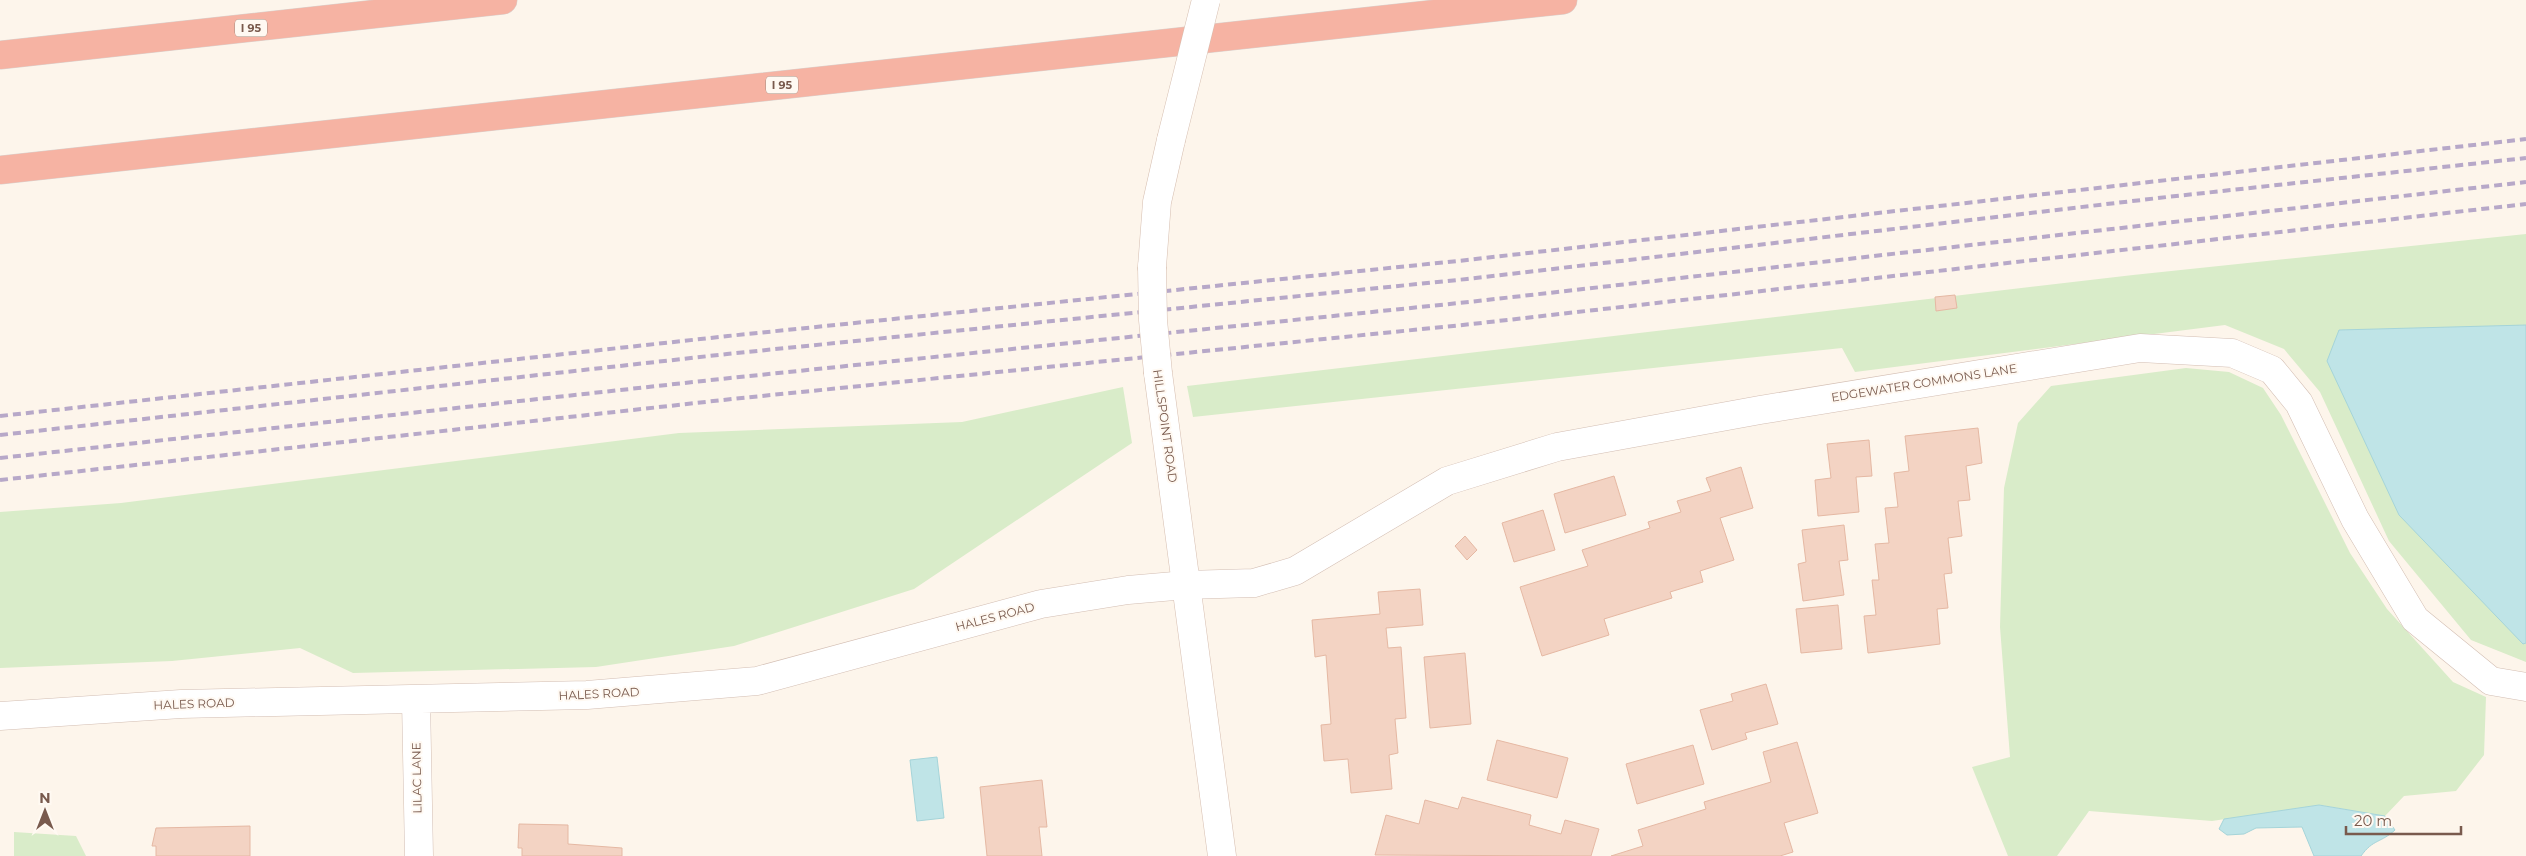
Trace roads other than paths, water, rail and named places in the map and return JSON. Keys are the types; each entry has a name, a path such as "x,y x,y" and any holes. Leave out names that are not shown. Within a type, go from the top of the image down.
{"highway":[{"name":"I 95","path":"0,55 503,0"},
{"name":"I 95","path":"0,170 1563,0"}],"street":[{"name":"HILLSPOINT ROAD","path":"1206,0 1157,202 1152,267 1153,320 1158,373 1222,856"},
{"name":"EDGEWATER COMMONS LANE","path":"1186,585 1235,584 1273,579 1295,571 1447,481 1557,447 1768,409 2140,348 2232,353 2272,370 2299,403 2355,519 2415,619 2492,681 2526,687"},
{"name":"HALES ROAD","path":"0,716 181,704 587,696 757,682 1040,604 1128,590 1186,585"},
{"name":"LILAC LANE","path":"416,700 419,856"}],"water":[{"path":"2526,325 2526,643 2523,644 2399,515 2327,361 2339,330"},
{"path":"937,757 944,818 917,821 910,760"},
{"path":"2319,805 2385,816 2395,830 2369,847 2361,856 2314,856 2302,827 2256,828 2244,834 2227,835 2219,829 2224,819"}],"railway":[{"path":"0,416 728,336 1467,260 2526,139"},
{"path":"0,435 727,354 1467,279 2167,197 2526,158"},
{"path":"0,458 730,378 1469,302 2526,182"},
{"path":"0,480 732,399 1472,324 2526,204"}]}
